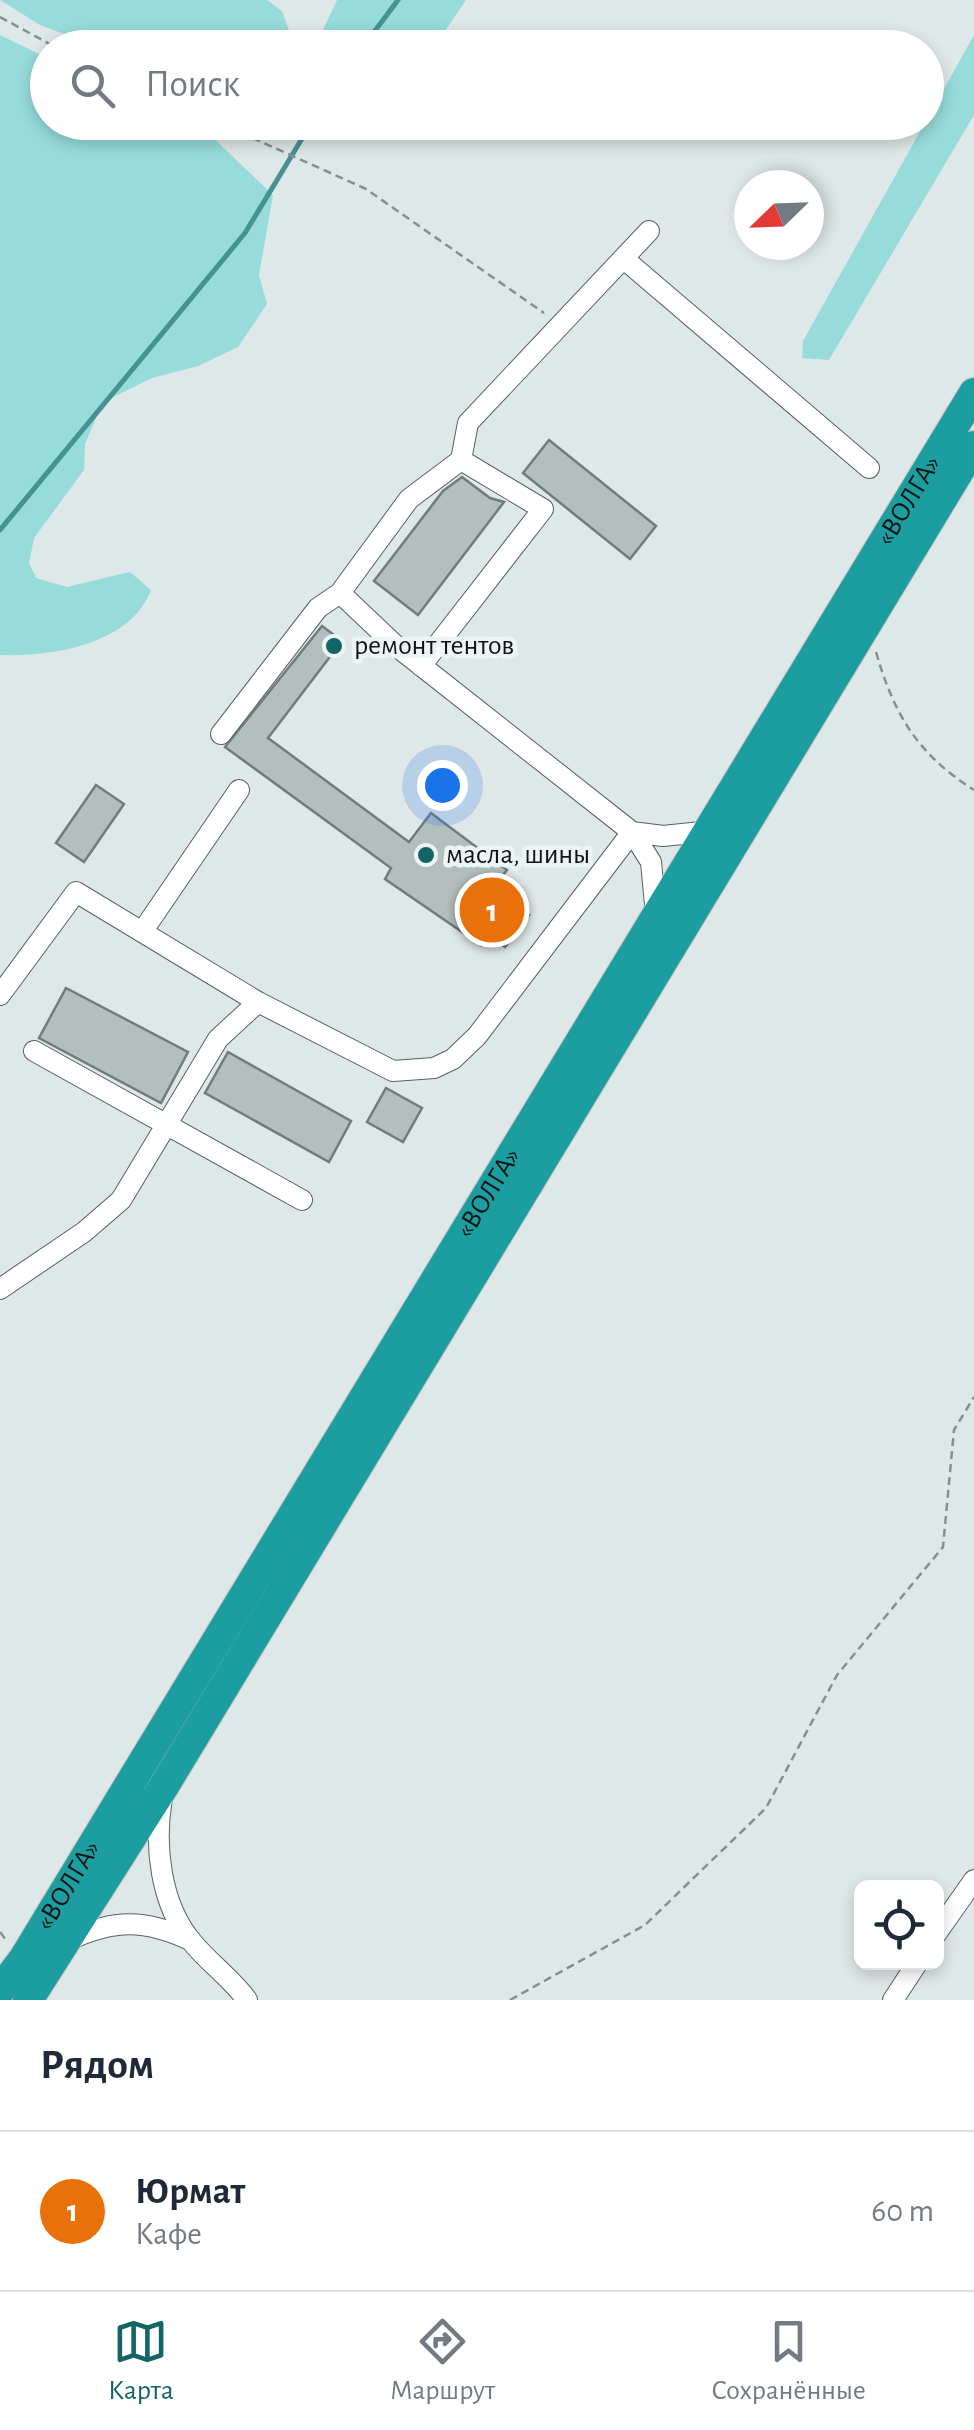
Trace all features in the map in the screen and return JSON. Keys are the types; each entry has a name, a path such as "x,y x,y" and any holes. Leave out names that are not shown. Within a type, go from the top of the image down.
{"highway":[{"name":"«ВОЛГА»","path":"0,1990 23,1960 974,393"},
{"name":"«ВОЛГА»","path":"28,2000 164,1786 974,446"}],"street":[{"path":"221,734 318,608 340,593 409,500 460,460 468,423 650,231"},
{"path":"624,259 869,468"},
{"path":"421,666 543,509 460,460"},
{"path":"340,593 421,666 632,832 651,862 657,918"},
{"path":"142,932 239,790"},
{"path":"632,832 663,836 711,831"},
{"path":"0,995 76,892 258,1002 393,1071 434,1068 454,1059 477,1036 632,832"},
{"path":"0,1288 84,1232 120,1200 218,1039 258,1002"},
{"path":"34,1052 302,1200"},
{"path":"164,1786 157,1827 161,1871 190,1940 247,2000"},
{"path":"944,1923 974,1880"},
{"path":"66,1941 100,1925 130,1921 157,1925 190,1940"},
{"path":"893,2000 913,1970"}],"path":[{"path":"0,17 30,33"},
{"path":"256,140 366,190 562,326"},
{"path":"868,621 890,702 920,745 974,790"},
{"path":"510,2000 645,1925 766,1808 836,1674 944,1547 954,1430 974,1398"}],"shaded area":[{"path":"0,0 267,0 282,11 289,30 53,30"},
{"path":"337,0 466,0 446,30 323,30"},
{"path":"0,35 30,50 30,140 215,140 273,195 259,275 267,304 238,347 198,366 152,378 103,402 85,444 84,470 34,538 29,563 36,578 67,587 130,572 151,590 141,608 126,623 88,644 43,653 0,655"},
{"path":"974,35 974,115 829,360 802,358 803,341 915,140 944,140 944,89"}],"building":[{"path":"549,440 656,526 630,559 523,473"},
{"path":"462,477 490,498 504,502 418,615 374,581 443,491"},
{"path":"322,626 342,641 268,738 409,842 431,813 507,870 493,888 529,915 505,947 489,934 481,945 385,879 391,868 225,747"},
{"path":"96,785 124,804 84,862 56,843"},
{"path":"66,988 188,1052 161,1103 39,1038"},
{"path":"228,1052 351,1121 329,1162 205,1093"},
{"path":"386,1088 422,1108 403,1142 367,1122"}],"waterway":[{"path":"376,30 398,0"},
{"path":"0,530 245,233 301,140"}],"place":[{"name":"ремонт тентов","path":"334,646"},
{"name":"масла, шины","path":"426,855"},
{"name":"Юрмат","path":"492,910"}]}
